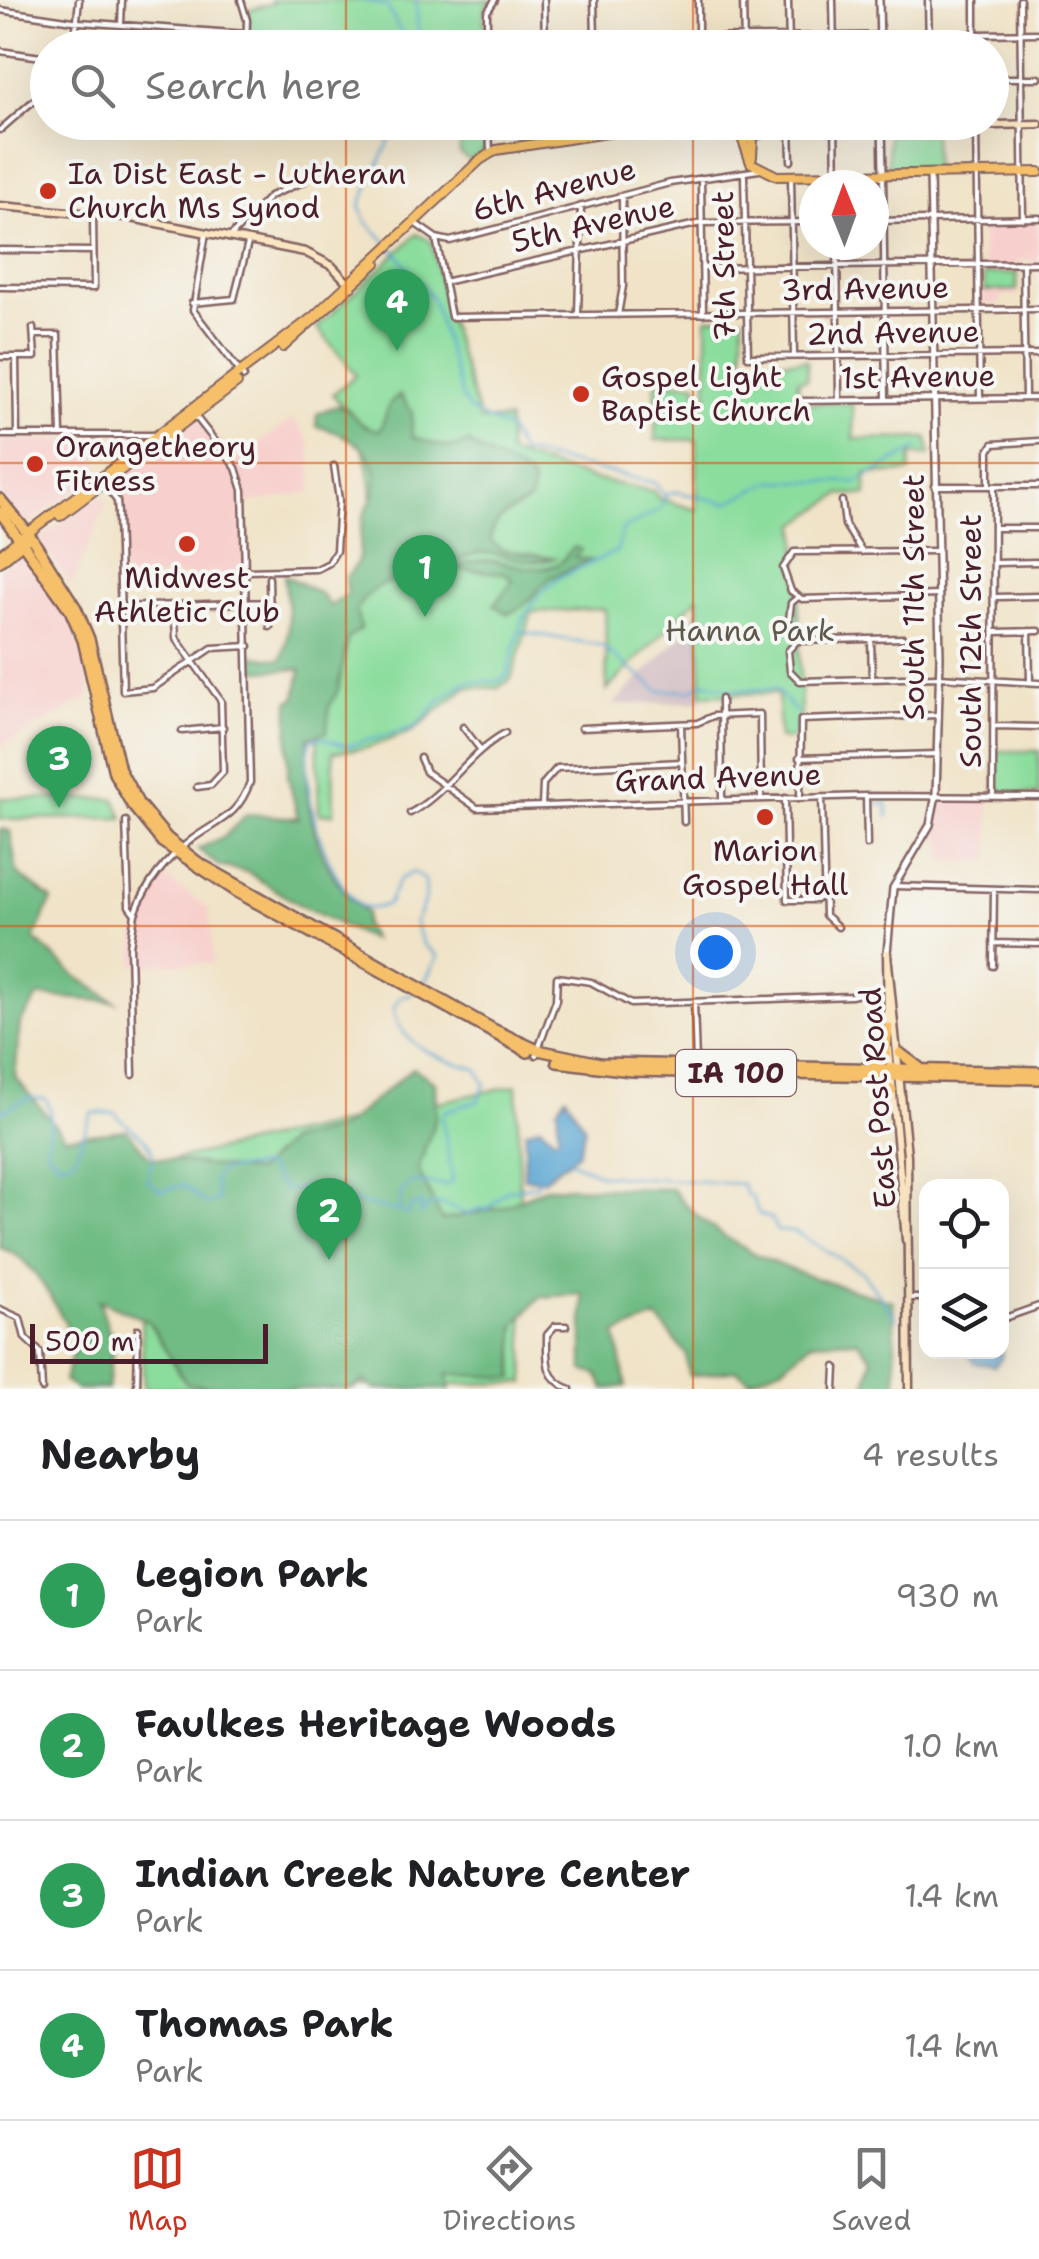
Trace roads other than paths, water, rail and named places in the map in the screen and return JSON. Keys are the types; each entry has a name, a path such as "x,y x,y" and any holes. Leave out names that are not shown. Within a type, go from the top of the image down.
{"highway":[{"name":"IA 100","path":"0,500 63,598 83,640 114,774 147,825 178,851 448,1008 537,1053 599,1070 868,1073 917,1078 1039,1076"},
{"name":"IA 100","path":"0,512 26,538"},
{"path":"888,1028 885,1058 868,1073 897,1091 917,1078"},
{"path":"900,1053 927,1070"},
{"name":"IA 100","path":"896,1074 927,1070 1039,1076"}],"main road":[{"path":"1009,124 1039,124"},
{"path":"0,554 103,482 243,375 351,286 490,153 558,140"},
{"name":"7th Street","path":"743,140 756,166"},
{"name":"7th Street","path":"754,140 751,153 756,166"},
{"path":"756,166 799,177"},
{"path":"889,174 1039,172"},
{"path":"0,206 92,214 320,257 351,286"},
{"path":"0,562 26,538"},
{"name":"East Post Road","path":"887,952 900,1053 896,1074"},
{"name":"East Post Road","path":"890,988 888,1028 896,1074 902,1236 906,1240 909,1389"}],"street":[{"path":"77,30 79,0"},
{"path":"121,25 122,0"},
{"path":"240,0 246,30"},
{"path":"487,30 487,12 495,0"},
{"path":"544,0 545,30"},
{"path":"594,0 596,30"},
{"path":"698,0 698,30"},
{"path":"743,0 744,30"},
{"path":"788,0 789,30"},
{"path":"833,0 834,30"},
{"path":"879,0 880,30"},
{"path":"928,0 928,30"},
{"path":"975,0 975,30"},
{"path":"1020,0 1023,219"},
{"path":"0,10 191,30"},
{"path":"1009,33 1039,33"},
{"path":"0,51 30,55"},
{"path":"1009,78 1039,78"},
{"path":"0,130 30,104"},
{"path":"490,140 490,153"},
{"path":"790,140 790,161"},
{"path":"835,140 836,170"},
{"path":"882,140 883,170"},
{"path":"976,140 980,398"},
{"path":"744,175 756,166"},
{"name":"South 11th Street","path":"930,174 939,595 936,795"},
{"name":"6th Avenue","path":"436,238 450,241 580,204 700,177 744,175"},
{"name":"7th Street","path":"744,175 748,358"},
{"path":"791,176 794,356"},
{"path":"700,177 703,314"},
{"path":"229,238 270,196 304,181"},
{"path":"618,315 622,194"},
{"path":"578,315 580,204"},
{"path":"0,287 94,288 92,214"},
{"path":"889,221 1039,218"},
{"name":"5th Avenue","path":"444,282 701,223 799,222"},
{"path":"416,224 436,238 444,282"},
{"path":"206,233 192,303 196,319 243,375"},
{"path":"192,303 234,299 248,242"},
{"path":"0,250 93,251"},
{"path":"837,260 839,400"},
{"path":"884,260 886,400"},
{"path":"702,268 1039,263"},
{"path":"1024,264 1025,398"},
{"name":"3rd Avenue","path":"444,282 451,317 1039,308"},
{"path":"0,357 35,357 34,332 58,335 60,434"},
{"name":"2nd Avenue","path":"748,358 1039,354"},
{"path":"16,357 18,434"},
{"name":"1st Avenue","path":"798,401 1039,398"},
{"path":"133,1075 130,946 135,914 148,888 178,851 228,820 249,785 244,505 236,468 194,414"},
{"path":"0,434 139,434 158,440"},
{"name":"South 12th Street","path":"993,796 996,563 989,452 993,444 1039,442"},
{"path":"247,570 316,569 330,563 336,551 339,500 334,466"},
{"path":"103,482 118,510 123,690 154,688 212,648 249,646"},
{"path":"936,486 1039,486"},
{"path":"842,501 845,525 862,552"},
{"path":"995,528 1039,528"},
{"path":"797,598 784,576 784,562 794,552 937,551"},
{"path":"996,563 1039,562"},
{"path":"269,578 270,627"},
{"path":"939,595 797,598 791,603 787,620 794,642 787,660 800,681 939,677 1039,683"},
{"path":"996,597 1039,596"},
{"path":"120,607 270,602"},
{"path":"174,605 176,638 220,701 222,772 211,785 196,787"},
{"path":"1030,631 1030,682"},
{"path":"996,632 1039,631"},
{"path":"794,642 903,638"},
{"path":"871,639 872,679"},
{"path":"720,699 722,800"},
{"path":"581,728 681,724 721,715 760,714 761,799"},
{"path":"800,798 799,725 804,720 938,715"},
{"path":"681,724 684,822"},
{"path":"994,726 1039,727"},
{"path":"182,731 223,727"},
{"path":"463,727 480,749"},
{"path":"410,813 429,803 480,749 505,733"},
{"path":"800,758 937,754"},
{"name":"Grand Avenue","path":"420,758 426,772 472,807 866,796 1039,797"},
{"path":"542,806 543,784 557,768 682,762"},
{"name":"East Post Road","path":"887,952 887,917 894,886 930,825 936,795"},
{"path":"866,796 867,845"},
{"path":"822,797 826,917 838,927"},
{"path":"784,798 787,900 816,900 824,894"},
{"path":"126,822 129,906 135,914"},
{"path":"894,886 1039,890"},
{"path":"993,966 994,888"},
{"path":"993,943 1039,944"},
{"path":"537,1053 556,1000 557,976 590,982 626,1004 851,996 890,988"},
{"path":"694,1002 696,1069"},
{"path":"908,1298 919,1298"},
{"path":"1009,1317 1039,1306"},
{"path":"0,1309 20,1318 24,1338 40,1352 42,1389"},
{"path":"566,1326 548,1331 548,1372 554,1383 570,1389"},
{"path":"137,1389 138,1329"},
{"path":"834,1389 836,1366"}],"water":[{"path":"566,1096 585,1128 578,1153 543,1180 524,1178 526,1131 540,1126 554,1138 559,1135 557,1108"},
{"path":"972,1359 1000,1359 995,1366"}],"waterway":[{"path":"362,0 387,6 400,30"},
{"path":"416,0 418,30"},
{"path":"386,242 366,221 360,206 390,140"},
{"path":"392,247 432,298 463,400 471,411 509,430 520,452 655,483 666,497 659,510 623,529 617,551 558,578 538,596 522,621 507,675 498,681 466,682 440,700 417,726 406,730 347,746 319,737 311,740 311,803 325,851 346,890 361,906 373,908 388,904 399,880 413,872 425,880 426,897 415,923 423,944 438,956 423,985"},
{"path":"666,494 677,492 727,503 772,481 857,482 918,448"},
{"path":"521,632 600,645 659,691 692,690 703,682 735,690 776,689 796,712"},
{"path":"873,804 887,803 888,817"},
{"path":"0,1112 29,1098 46,1099 51,1112 47,1151 60,1163 74,1159 92,1113 115,1113 150,1146 148,1181 161,1191 183,1185 206,1204 218,1200 214,1180 221,1170 266,1166 285,1191 318,1185 332,1196 395,1211 400,1208 401,1193 411,1182 446,1185 453,1181 442,1117 445,1111 478,1101 485,1084 477,1069 424,1050 404,1032 394,1007 401,997 413,993"},
{"path":"570,1161 601,1175 742,1184 759,1214 772,1219 777,1231 795,1232 862,1272 896,1318"},
{"path":"399,1211 407,1215 411,1207 421,1203 420,1215 430,1205 442,1204 467,1214 481,1208 487,1210 507,1190 537,1185 538,1181"}],"place":[{"name":"Ia Dist East - Lutheran Church Ms Synod","path":"48,191"},
{"name":"Thomas Park","path":"397,351"},
{"name":"Gospel Light Baptist Church","path":"581,394"},
{"name":"Orangetheory Fitness","path":"35,464"},
{"name":"Midwest Athletic Club","path":"187,544"},
{"name":"Legion Park","path":"425,617"},
{"name":"Indian Creek Nature Center","path":"59,808"},
{"name":"Marion Gospel Hall","path":"765,817"},
{"name":"Faulkes Heritage Woods","path":"329,1260"}],"park label":[{"name":"Hanna Park","path":"750,631"}]}
